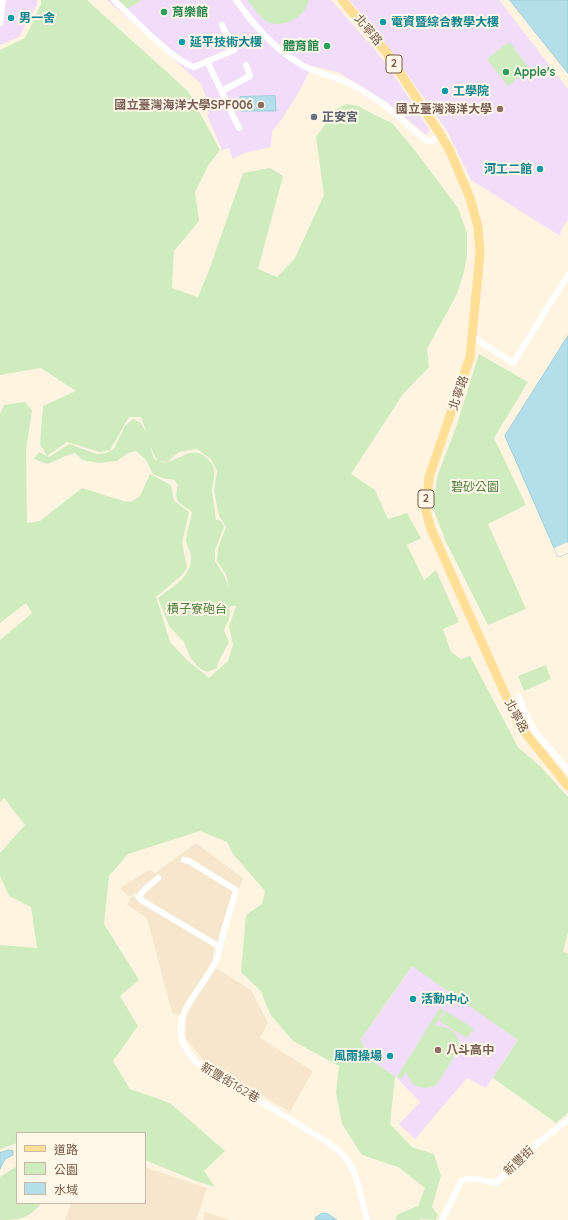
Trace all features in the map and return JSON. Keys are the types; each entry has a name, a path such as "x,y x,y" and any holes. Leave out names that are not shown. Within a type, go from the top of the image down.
{"main road":[{"name":"北寧路","path":"342,0 387,53 440,134 450,151 470,198 478,227 480,253 473,337 467,368 429,477 427,492 427,518 463,603 519,725 568,786"}],"street":[{"path":"0,24 3,0"},
{"path":"114,0 155,38 188,65 194,67 234,50 222,25"},
{"path":"236,0 257,28 288,55 312,70 337,77 359,88 387,107 428,141 432,141 440,134"},
{"path":"208,61 239,128"},
{"path":"222,91 250,76 246,65"},
{"path":"473,337 513,363 568,275"},
{"path":"519,697 526,715 536,733 568,770"},
{"name":"新豐街162巷","path":"184,860 190,861 236,890 216,959 183,1013 180,1026 183,1044 188,1054 197,1063 336,1148 347,1160 353,1171 368,1220"},
{"path":"158,878 141,892 139,897 141,900 220,947"},
{"name":"新豐街","path":"442,1220 461,1181 466,1179 474,1179 496,1183 539,1142 568,1120"}],"shaded area":[{"path":"0,0 37,0 37,5 19,37 0,45"},
{"name":"國立臺灣海洋大學","path":"107,0 331,0 371,45 392,72 430,131 426,135 388,103 338,72 312,66 299,92 282,119 272,131 271,147 244,153 233,159 229,148 222,150 207,115 209,113 204,101 207,100 201,84"},
{"name":"國立臺灣海洋大學","path":"349,0 499,0 568,89 568,219 561,231 560,236 471,180 446,129 382,39"},
{"path":"196,843 243,878 218,944 135,893 129,897 120,888 149,870 155,873"},
{"path":"132,896 214,947 213,960 180,1015 172,1013 147,918 127,905"},
{"name":"八斗高中","path":"413,965 518,1040 486,1088 467,1078 415,1139 399,1124 420,1102 395,1076 368,1059 361,1039"},
{"path":"216,968 251,990 268,1023 260,1038 313,1071 290,1112 205,1062 186,1039 186,1015"},
{"path":"146,1167 207,1188 196,1220 65,1220 71,1204 146,1204"},
{"path":"205,1212 230,1220 203,1220"}],"green space":[{"name":"槓子寮砲台","path":"41,0 87,0 188,91 220,150 208,166 195,192 199,221 174,251 172,288 198,297 243,173 270,168 283,176 258,269 277,277 295,258 324,195 316,137 336,109 347,104 358,106 392,123 417,153 458,208 467,233 467,254 464,272 457,294 427,349 429,367 403,394 351,474 375,490 388,519 407,513 421,538 407,545 424,580 436,570 459,622 443,629 451,652 461,659 470,656 518,747 541,767 568,797 568,933 563,952 568,953 568,1113 556,1123 493,1078 518,1040 412,966 361,1039 368,1059 395,1076 390,1124 412,1147 434,1154 441,1176 432,1207 438,1215 436,1220 395,1220 398,1214 418,1206 425,1188 398,1167 362,1155 342,1124 336,1093 339,1066 293,1041 270,1014 261,991 241,972 246,915 262,904 265,891 233,854 227,842 200,831 128,854 109,876 104,924 139,980 120,996 138,1026 113,1061 130,1089 170,1103 225,1151 204,1171 215,1187 196,1181 146,1160 146,1132 16,1132 16,1143 0,1149 0,945 37,948 31,907 9,896 0,876 0,853 25,825 4,798 0,802 0,640 32,613 26,603 0,623 0,414 4,405 25,402 32,410 26,451 27,523 40,521 82,488 123,501 131,502 140,496 150,474 171,485 174,501 189,512 182,543 187,567 182,575 156,597 170,642 188,661 209,678 228,661 233,645 229,627 236,606 230,606 229,619 224,630 229,642 217,668 207,672 199,668 190,657 184,642 169,626 158,598 185,576 190,564 191,555 186,539 192,512 178,502 176,495 178,485 174,480 162,478 153,474 146,460 136,451 128,453 117,461 99,463 82,460 75,453 47,464 34,459 39,452 47,456 40,444 43,406 76,391 41,368 0,375 0,50 25,38 41,4","holes":["129,417 141,417 146,432 140,422 133,419 125,426 114,449 106,453 97,454 69,444 49,457 47,456 67,442 100,452 110,450","151,448 158,461 154,459","197,449 211,459 217,471 214,491 219,516 226,527 218,548 217,561 227,576 228,587 225,577 215,561 215,550 224,527 221,521 216,520 212,492 214,468 209,460 202,454 196,452 189,453 167,462 179,452"]},
{"path":"114,0 140,0 140,2 124,10"},
{"path":"247,0 309,0 303,12 298,16 286,23 279,24 266,21"},
{"path":"509,42 530,69 508,86 487,59"},
{"name":"碧砂公園","path":"479,354 528,382 494,438 526,505 488,524 526,609 488,625 446,542 433,508 437,477 456,427"},
{"path":"546,665 551,679 524,691 518,676"},
{"path":"440,1008 444,1011 435,1026 444,1027 453,1031 458,1039 459,1048 435,1086 427,1088 419,1087 412,1083 406,1072 401,1079 397,1077"},
{"path":"446,1011 474,1029 467,1038 439,1021"},
{"path":"16,1167 16,1204 40,1204 23,1218 0,1220 0,1177"}],"water":[{"path":"510,0 568,0 568,73"},
{"path":"275,96 276,111 241,111 240,97"},
{"path":"568,336 568,553 558,557 505,436"},
{"path":"9,1150 13,1151 13,1155 5,1159 0,1169 0,1153"},
{"path":"323,1213 328,1214 337,1220 317,1220 315,1218"}],"pier":[{"path":"568,542 568,553 558,557 554,548"}],"place":[{"name":"育樂館","path":"164,12"},
{"name":"男一舍","path":"11,18"},
{"name":"電資暨綜合教學大樓","path":"383,22"},
{"name":"延平技術大樓","path":"182,42"},
{"name":"體育館","path":"327,46"},
{"name":"Apple's","path":"506,72"},
{"name":"工學院","path":"445,91"},
{"name":"國立臺灣海洋大學SPF006","path":"261,105"},
{"name":"國立臺灣海洋大學","path":"500,109"},
{"name":"正安宮","path":"314,117"},
{"name":"河工二館","path":"540,169"},
{"name":"活動中心","path":"413,999"},
{"name":"八斗高中","path":"438,1050"},
{"name":"風雨操場","path":"390,1056"}]}
